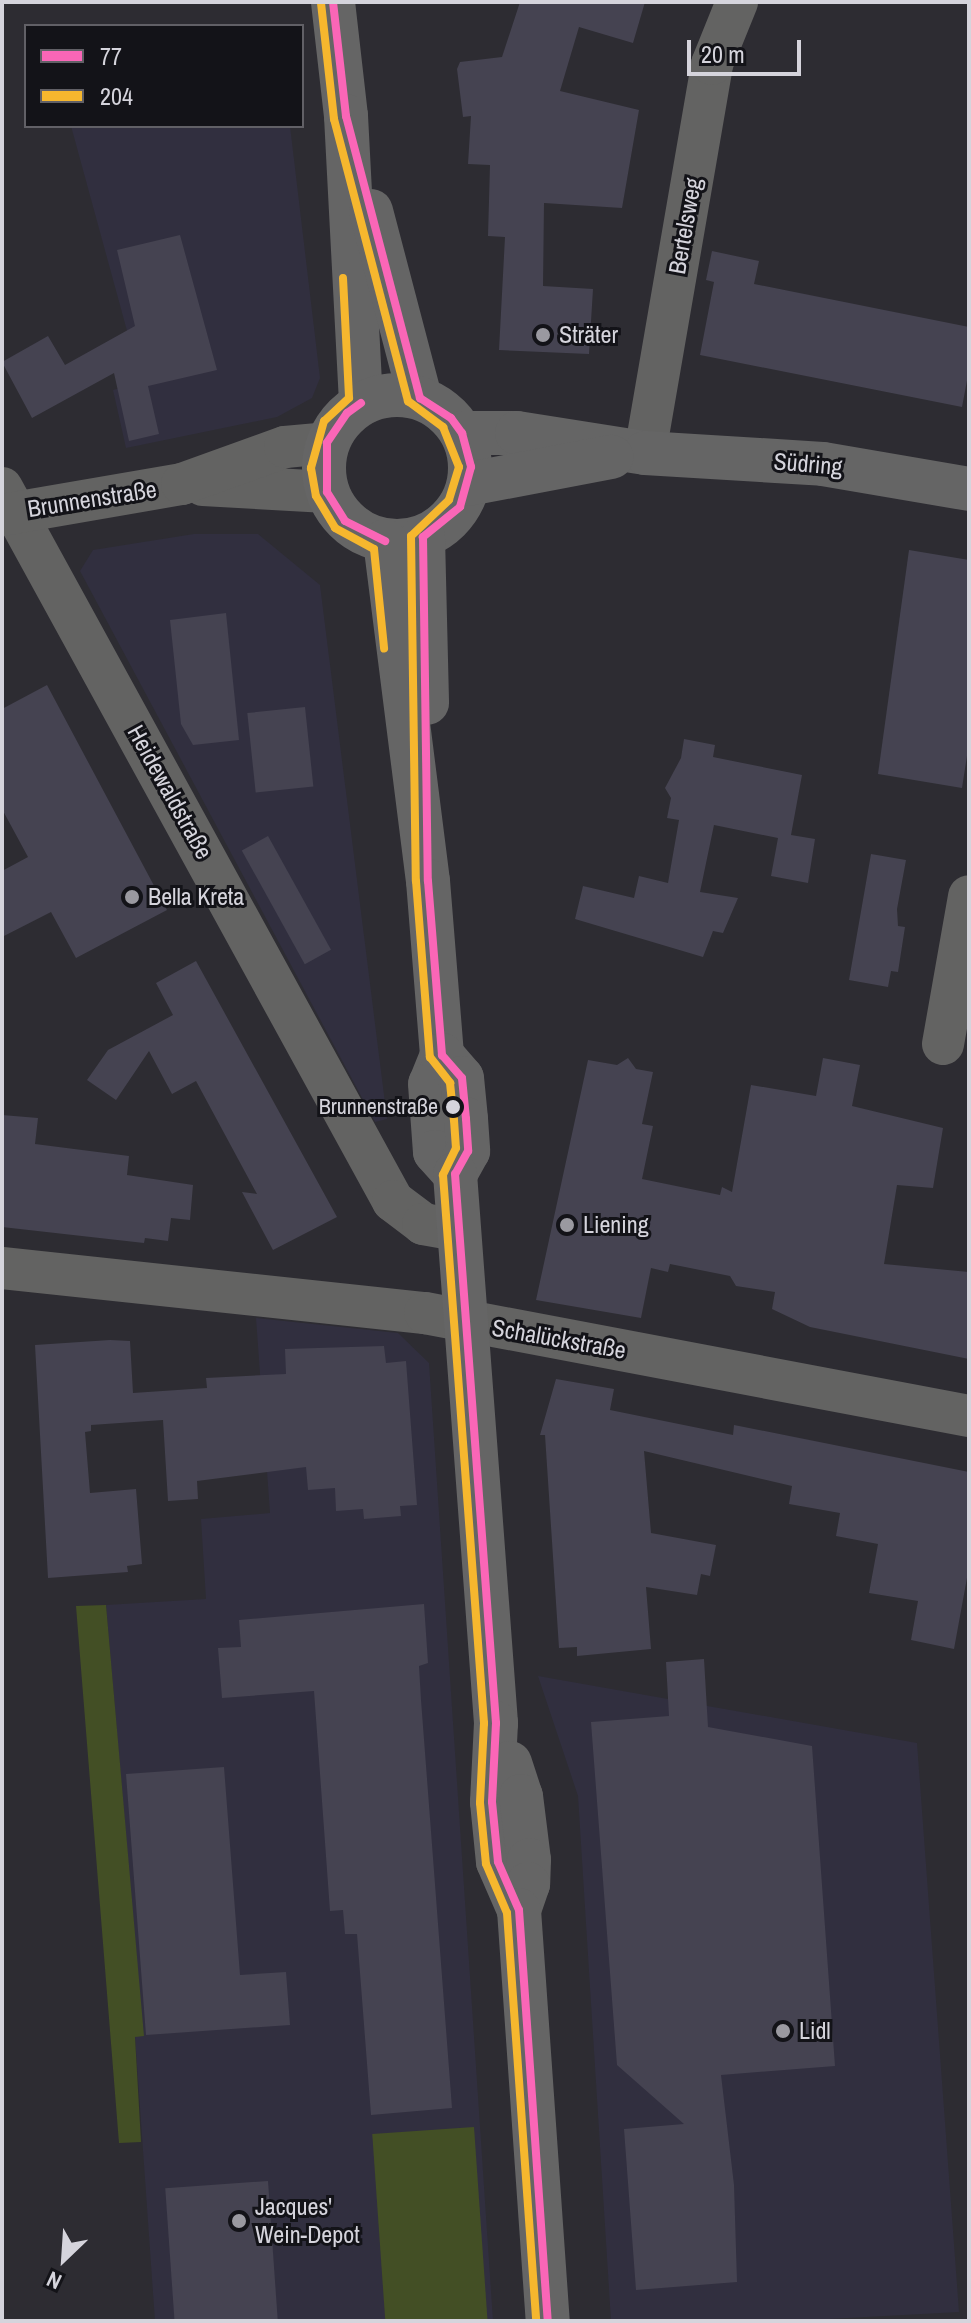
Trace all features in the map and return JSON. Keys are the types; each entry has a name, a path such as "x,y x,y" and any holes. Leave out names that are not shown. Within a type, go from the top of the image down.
{"main road":[{"path":"333,2 346,116 361,403"},
{"path":"346,116 420,398"},
{"path":"400,394 420,398 451,418 462,433 471,467 469,484 460,507 404,539 345,521 327,492 327,443 347,413 361,403 400,394"},
{"name":"Südring","path":"462,433 517,433 645,453 823,464 969,489"},
{"name":"Südring","path":"469,484 645,453"},
{"path":"404,539 442,1055 430,1084 435,1152 455,1174 496,1723 495,1839 505,1887 519,1910 548,2321"}],"street":[{"name":"Bertelsweg","path":"645,453 712,64 737,2"},
{"name":"Brunnenstraße","path":"182,484 285,447 327,443"},
{"name":"Brunnenstraße","path":"6,505 182,484 327,492"},
{"name":"Heidewaldstraße","path":"6,505 393,1201 423,1224 458,1230"},
{"path":"943,1044 969,896"},
{"name":"Schalückstraße","path":"2,1268 425,1313 969,1416"}],"shaded area":[{"path":"72,128 290,128 320,378 312,398 277,417 126,448 113,390 141,382"},
{"path":"194,534 258,534 320,585 387,1119 375,1122 80,571 93,550"},
{"path":"256,1318 398,1333 429,1363 493,2321 155,2321 135,2036 143,2036 106,1605 206,1599 201,1519 270,1513"},
{"path":"538,1676 917,1743 959,2312 792,2321 611,2321 578,1796"}],"green space":[{"path":"106,1605 144,2036 135,2037 141,2142 119,2143 76,1606"},
{"path":"474,2127 488,2321 385,2321 372,2134"}],"building":[{"path":"520,2 645,2 633,43 579,27 560,91 639,110 622,208 544,203 543,286 593,289 589,354 499,350 505,237 488,236 490,165 468,164 471,116 463,117 457,69 460,62 502,57"},
{"path":"180,235 217,370 148,386 159,434 129,441 114,373 32,418 2,362 48,336 65,365 135,326 117,250"},
{"path":"712,251 759,261 754,284 969,327 969,370 962,407 700,355 714,282 706,280"},
{"path":"909,550 969,560 969,743 962,788 878,774"},
{"path":"226,613 239,740 193,745 181,724 170,620"},
{"path":"47,685 167,910 76,958 51,912 2,937 2,871 28,857 2,809 2,709"},
{"path":"305,707 313,787 256,793 247,713"},
{"path":"684,739 715,745 713,757 802,775 791,835 815,839 808,883 771,876 778,838 714,825 700,892 738,898 723,933 713,931 703,957 575,919 583,886 634,898 639,876 668,883 679,820 667,818 671,798 665,788 681,758"},
{"path":"268,836 331,950 305,964 242,851"},
{"path":"871,854 906,860 897,909 898,926 905,927 898,972 891,971 888,987 849,980"},
{"path":"196,961 337,1217 273,1250 242,1192 257,1194 196,1081 172,1094 149,1051 116,1100 87,1080 108,1050 173,1015 156,983"},
{"path":"628,1058 636,1069 653,1072 642,1124 653,1126 642,1179 720,1195 722,1187 732,1192 751,1085 816,1096 823,1058 860,1065 852,1106 943,1128 933,1188 897,1185 884,1264 969,1272 969,1359 810,1327 772,1309 775,1292 736,1286 730,1276 670,1264 668,1272 651,1268 641,1318 536,1300 588,1060 617,1065"},
{"path":"2,1115 38,1118 35,1144 129,1156 127,1175 193,1185 190,1220 171,1218 168,1241 145,1238 144,1243 2,1227"},
{"path":"130,1341 133,1393 207,1388 206,1378 286,1374 285,1349 384,1346 386,1363 406,1361 417,1505 400,1506 401,1516 364,1519 363,1509 336,1511 335,1488 308,1490 306,1467 197,1481 198,1499 168,1501 163,1420 91,1425 91,1431 85,1432 90,1493 136,1489 142,1564 127,1566 128,1572 48,1578 35,1345"},
{"path":"556,1379 614,1389 610,1410 733,1435 734,1425 969,1472 969,1567 954,1649 911,1640 918,1601 869,1593 878,1544 836,1536 840,1513 789,1504 792,1486 644,1451 651,1533 716,1545 710,1576 701,1574 697,1595 646,1587 651,1649 577,1656 577,1647 559,1648 545,1435 540,1435"},
{"path":"424,1604 428,1663 419,1666 452,2108 371,2115 357,1934 345,1934 343,1910 330,1911 314,1691 222,1698 218,1648 241,1647 239,1620"},
{"path":"704,1659 708,1727 812,1746 835,2066 721,2075 734,2185 737,2282 636,2290 624,2129 684,2124 617,2065 591,1722 669,1716 666,1662"},
{"path":"224,1767 240,1975 286,1972 290,2025 146,2035 126,1774"},
{"path":"268,2181 278,2321 175,2321 165,2188"}],"transit line":[{"name":"77","path":"333,2 346,116 420,398"},
{"name":"204","path":"321,3 334,119 408,401 443,427 459,467 449,500 411,536 416,881 430,1057 450,1083 454,1120 456,1148 443,1175 484,1723 480,1803 486,1864 507,1913 536,2321"},
{"name":"204","path":"343,278 349,398 324,421 311,468 316,496 335,528 374,549 384,648"},
{"name":"77","path":"420,398 451,418 462,433 471,467 460,507 423,537"},
{"name":"77","path":"361,403 347,413 327,443 327,492 345,521 385,541"},
{"name":"77","path":"423,537 428,881 442,1055 462,1078 466,1119 468,1151 455,1174 496,1723 492,1802 498,1862 519,1910 548,2321"}],"place":[{"name":"Sträter","path":"543,335"},
{"name":"Bella Kreta","path":"132,897"},
{"name":"Brunnenstraße","path":"453,1107"},
{"name":"Liening","path":"567,1225"},
{"name":"Lidl","path":"783,2031"},
{"name":"Jacques' Wein-Depot","path":"239,2221"}]}
